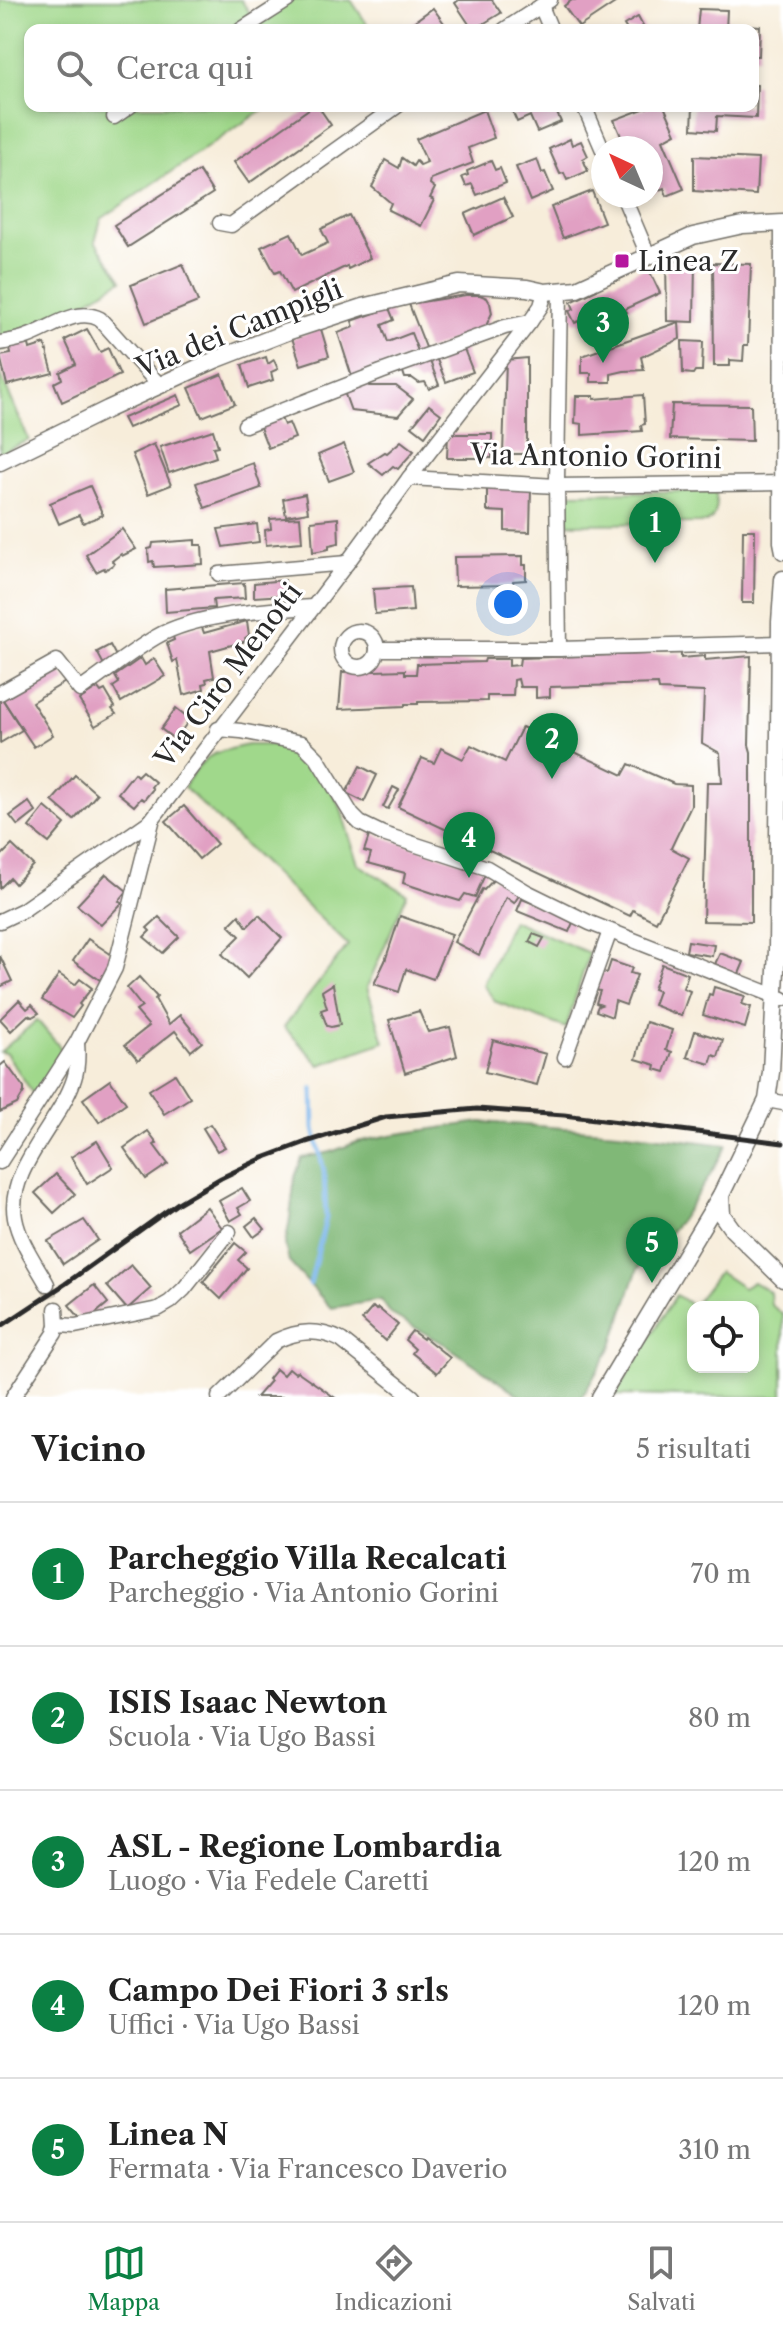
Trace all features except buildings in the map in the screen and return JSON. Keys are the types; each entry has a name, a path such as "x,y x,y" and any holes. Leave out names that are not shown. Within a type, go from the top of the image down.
{"street":[{"path":"250,24 288,0"},
{"path":"513,24 546,3 550,24"},
{"path":"114,117 121,112"},
{"path":"220,223 231,225 389,112"},
{"path":"587,112 597,136"},
{"path":"628,208 648,255"},
{"path":"783,223 783,552"},
{"name":"Via dei Campigli","path":"0,462 160,386 287,332 363,307 459,284 553,292 577,289 693,236 743,225 783,223"},
{"path":"553,292 559,649"},
{"name":"Via Ciro Menotti","path":"0,921 23,910 152,820 218,729 553,292"},
{"path":"0,343 25,338 77,315 92,315 100,319 160,386"},
{"path":"245,425 463,342 530,322"},
{"name":"Via Antonio Gorini","path":"409,478 557,486 782,483"},
{"name":"Via Ciro Menotti","path":"219,574 347,563"},
{"path":"600,1397 775,1102 783,579"},
{"path":"0,693 57,661 80,690 157,636 181,626 230,616 312,607"},
{"path":"377,649 559,649 780,643"},
{"path":"218,729 302,743 317,758 352,815 360,823 383,834 487,868 527,892 610,931 779,997"},
{"name":"Via Ciro Menotti","path":"0,1162 77,1042 115,968 152,820"},
{"path":"565,1057 610,931"},
{"path":"47,1284 19,1231 14,1197 18,1181 74,1080 78,1060 77,1042"},
{"path":"721,1195 722,1215 732,1229 783,1279"},
{"path":"57,1325 75,1326 158,1309 184,1289 229,1232"},
{"path":"13,1397 49,1343 57,1325 56,1309"},
{"path":"219,1397 276,1341 287,1335 309,1331 341,1340 413,1397"}],"green space":[{"path":"0,0 241,0 252,16 275,0 351,0 367,24 24,24 24,112 259,112 101,219 95,241 122,280 0,351"},
{"path":"0,373 29,440 0,453"},
{"path":"716,491 715,514 706,523 568,524 569,493"},
{"path":"248,745 281,745 304,752 321,773 340,806 358,864 407,894 367,987 384,1042 320,1065 284,1027 348,945 184,787 210,756"},
{"path":"512,920 589,953 566,1028 496,1002 483,985"},
{"path":"37,1020 64,1052 34,1095 6,1053 0,1052"},
{"path":"481,1122 618,1132 727,1145 679,1222 638,1268 611,1348 582,1397 522,1397 446,1345 391,1314 381,1300 331,1308 289,1262 285,1244 295,1177 302,1158 391,1135"},
{"path":"719,1272 743,1288 753,1282 770,1292 771,1305 783,1314 783,1397 615,1395 676,1295 687,1302 687,1373 759,1373 759,1301 697,1301"}],"waterway":[{"path":"310,1284 326,1218 324,1171 314,1129 313,1089"}],"tunnel":[{"path":"47,1284 56,1309"}],"railway":[{"path":"0,1327 178,1203 221,1178 306,1142 386,1117 477,1109 564,1115 783,1143"}],"place":[{"name":"Linea Z","path":"622,261"},
{"name":"ASL - Regione Lombardia","path":"603,363"},
{"name":"Parcheggio Villa Recalcati","path":"655,563"},
{"name":"ISIS Isaac Newton","path":"552,779"},
{"name":"Campo Dei Fiori 3 srls","path":"469,878"},
{"name":"Linea N","path":"652,1283"}]}
